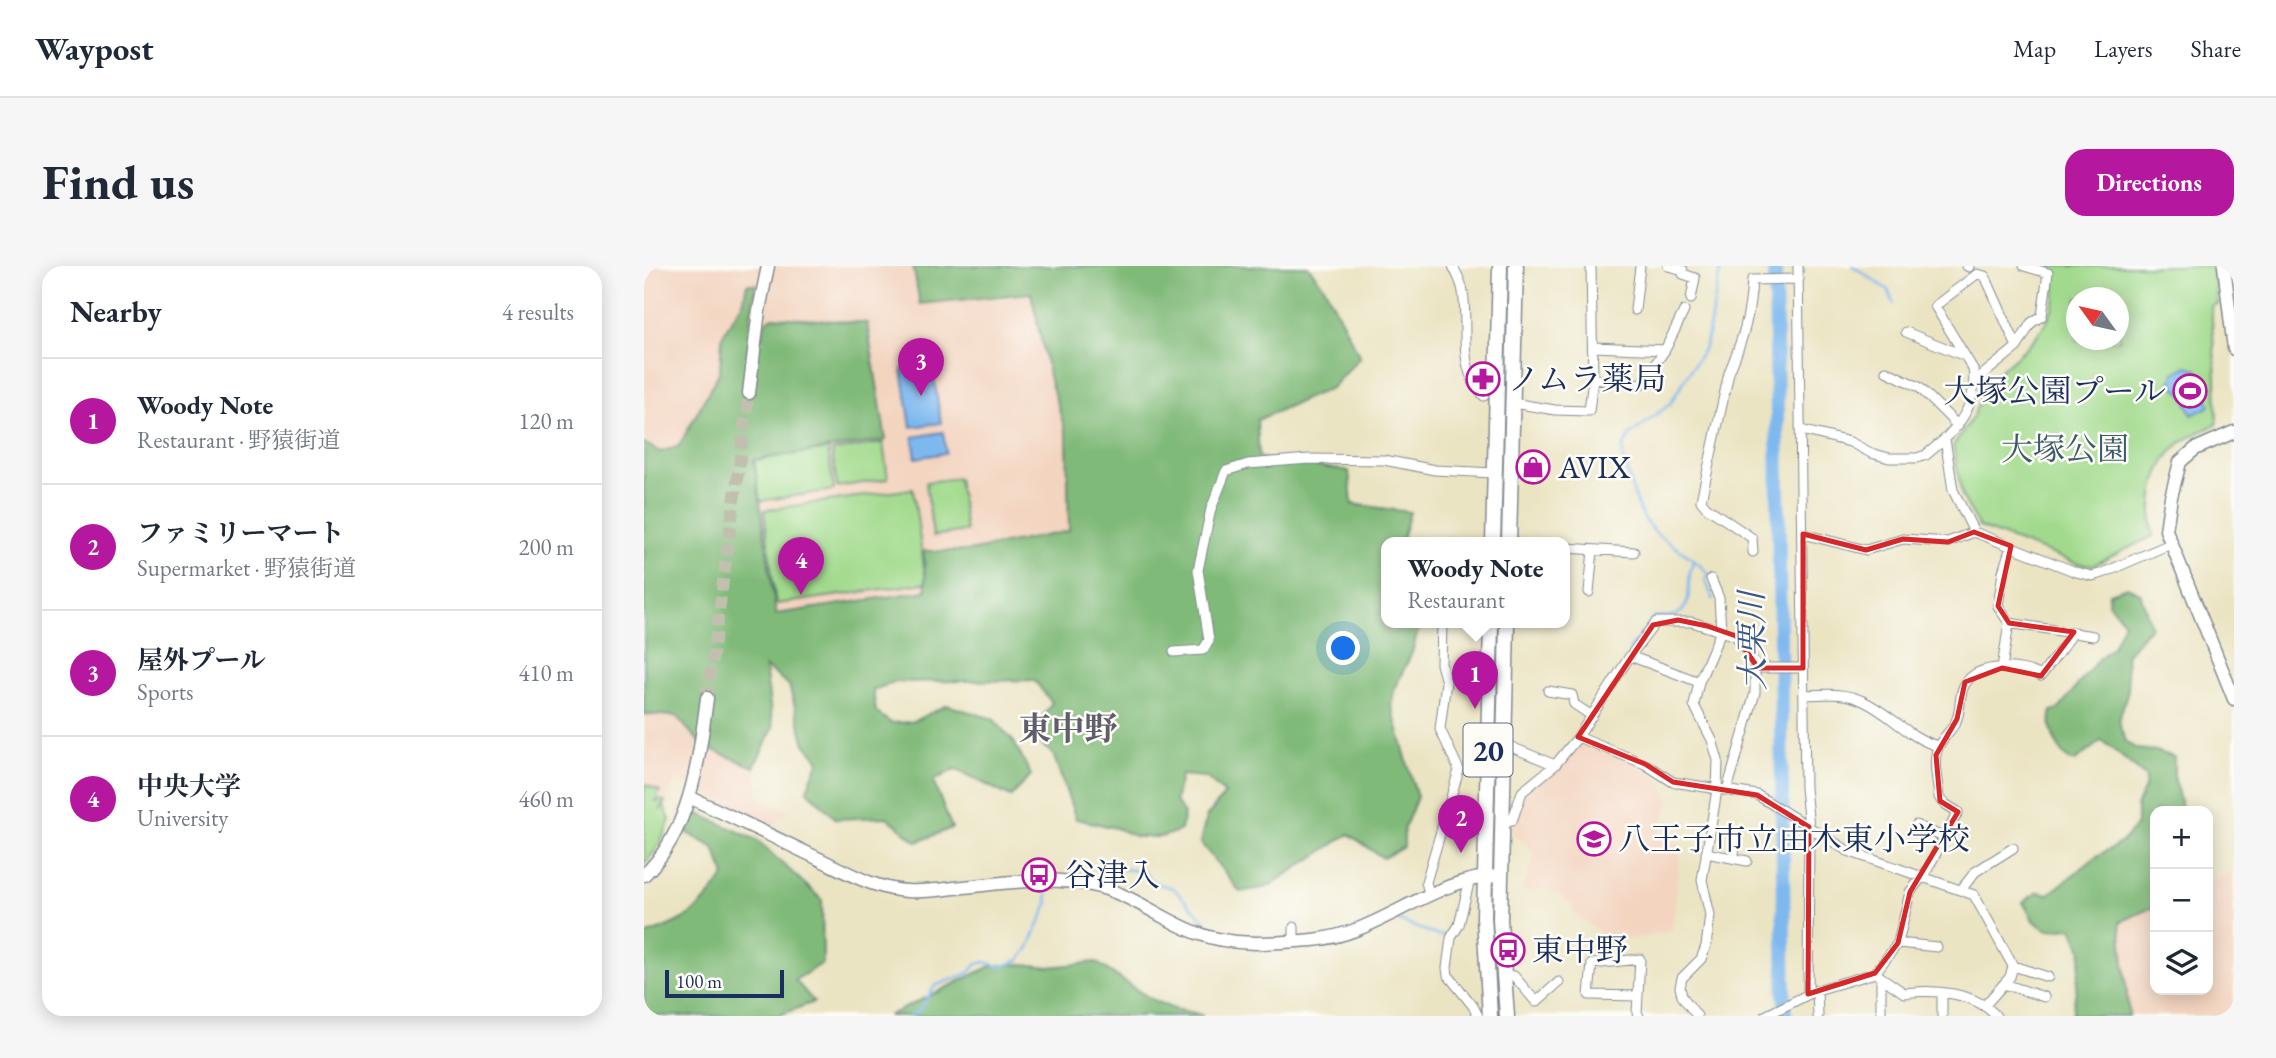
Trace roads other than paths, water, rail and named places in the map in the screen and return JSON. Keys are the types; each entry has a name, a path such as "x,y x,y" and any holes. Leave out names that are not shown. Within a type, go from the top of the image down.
{"main road":[{"path":"1493,537 1494,473 1490,398 1500,266"},
{"path":"1509,537 1516,266"},
{"path":"1490,398 1513,403"},
{"name":"20","path":"1490,1016 1484,917 1477,877 1491,628"},
{"name":"20","path":"1507,628 1500,876 1507,1016"}],"street":[{"path":"749,393 759,310 768,266"},
{"path":"1453,266 1463,293 1465,355 1469,371 1490,398"},
{"path":"1513,403 1555,410 1590,411 1593,379 1591,266"},
{"path":"1635,310 1640,266"},
{"path":"1668,266 1683,270 1683,274 1695,278 1691,299"},
{"path":"1798,266 1803,534 1802,668 1810,993 1818,1016"},
{"path":"1975,381 2017,347 2031,323 2042,316 2048,274 2024,266"},
{"path":"2224,266 2234,349"},
{"path":"1801,430 1850,442 1871,453 1889,458 1917,458 1926,455 1945,439 1967,414 1975,381 1973,369 1934,306 1977,274 1985,276 2017,347"},
{"path":"1753,552 1752,538 1711,512 1701,501 1729,373 1750,312 1752,280 1797,279"},
{"path":"1593,379 1641,384 1665,350 1684,311"},
{"path":"1906,332 1965,356"},
{"path":"1593,347 1665,350"},
{"path":"1886,371 1919,387 1958,426"},
{"path":"2234,432 2195,449 2180,462 2166,520 2170,544 2234,699"},
{"path":"1945,439 1953,489 1974,532"},
{"path":"1174,652 1202,650 1209,640 1198,570 1211,509 1226,471 1248,464 1309,459 1384,460 1436,470 1494,473"},
{"path":"1803,534 1866,550 1903,539 1948,542 1974,532 2092,576 2170,544"},
{"path":"2003,668 2009,624 1998,606 2003,572 2011,546"},
{"path":"1570,548 1634,552"},
{"path":"1589,592 1593,550"},
{"path":"1711,579 1719,598 1721,631 1699,682 1694,705 1715,747 1722,790"},
{"path":"1502,824 1513,821 1522,792 1555,765 1578,737 1630,656 1658,620 1692,622 1736,636 1757,668 1755,693 1722,790 1706,853 1702,880 1710,915 1708,936 1701,959 1682,978 1681,983 1682,996 1697,1016"},
{"path":"2009,624 2093,636"},
{"path":"1429,893 1426,882 1459,770 1440,729 1446,682 1441,664 1442,628"},
{"path":"1881,1016 1878,976 1898,943 1908,899 1958,812 1939,797 1936,755 1938,746 1957,719 1965,682 1976,674 2003,668 2032,671 2041,676 2074,632"},
{"path":"1630,656 1699,682"},
{"path":"1757,668 1802,668"},
{"path":"1548,691 1572,695 1574,705 1592,716"},
{"path":"1804,695 1828,694 1860,699 1920,739 1938,746"},
{"path":"644,875 667,849 689,797 699,759 707,698"},
{"path":"1578,737 1645,764 1673,782 1745,792 1759,797 1848,851 1974,895 2013,965 2048,977"},
{"path":"1504,744 1555,765"},
{"path":"689,797 861,879 890,889 919,892 1033,880 1080,883 1127,896 1186,928 1209,937 1245,943 1328,939 1346,934 1429,893 1477,877 1500,876"},
{"path":"1916,825 1945,838"},
{"path":"1733,858 1738,833"},
{"path":"1961,890 1975,872 2012,848"},
{"path":"1706,853 1747,861"},
{"path":"1477,877 1460,925 1450,942 1447,968 1448,975 1478,1016"},
{"path":"1294,927 1294,941"},
{"path":"1898,943 1937,947"},
{"path":"1638,996 1589,995 1592,964 1640,958 1639,1016"},
{"path":"1986,1004 2010,977 2013,965"},
{"path":"1503,975 1514,976 1536,1002 1559,982"},
{"path":"1765,1016 1810,993 1878,976 1904,993 1925,990 1986,1004 1996,1016"},
{"path":"2004,984 2044,997"},
{"path":"1942,993 1942,1016"}],"water":[{"path":"932,364 941,423 911,427 902,369"},
{"name":"大塚公園プール","path":"2187,366 2197,369 2201,391 2210,404 2192,415 2184,396 2171,383 2174,373"},
{"path":"943,432 946,453 916,458 913,437"}],"waterway":[{"path":"1713,599 1705,579 1709,575 1704,569 1658,535 1644,518 1632,488 1623,448 1630,435 1670,404 1706,345 1721,266"},
{"name":"大栗川","path":"1775,266 1785,1016"},
{"path":"1853,266 1888,290 1894,304"},
{"path":"1629,650 1654,617 1676,615 1683,609 1687,603 1694,560"},
{"path":"1513,804 1518,791"},
{"path":"1100,867 1142,871 1155,883 1173,888 1213,929"},
{"path":"910,1016 919,1011 935,986 969,973 977,964 985,962 1001,967 1019,960 1028,949 1048,904 1046,888"},
{"path":"1457,915 1461,890"},
{"path":"1397,920 1439,936 1449,933"}],"tunnel":[{"path":"707,698 749,393"}],"place":[{"name":"ノムラ薬局","path":"1483,379"},
{"name":"大塚公園プール","path":"2190,391"},
{"name":"屋外プール","path":"921,396"},
{"name":"AVIX","path":"1533,467"},
{"name":"中央大学","path":"801,595"},
{"name":"Woody Note","path":"1475,709"},
{"name":"八王子市立由木東小学校","path":"1594,839"},
{"name":"ファミリーマート","path":"1461,853"},
{"name":"谷津入","path":"1039,875"},
{"name":"東中野","path":"1508,950"}],"district":[{"name":"東中野","path":"1068,728"}],"park label":[{"name":"大塚公園","path":"2065,449"}]}
